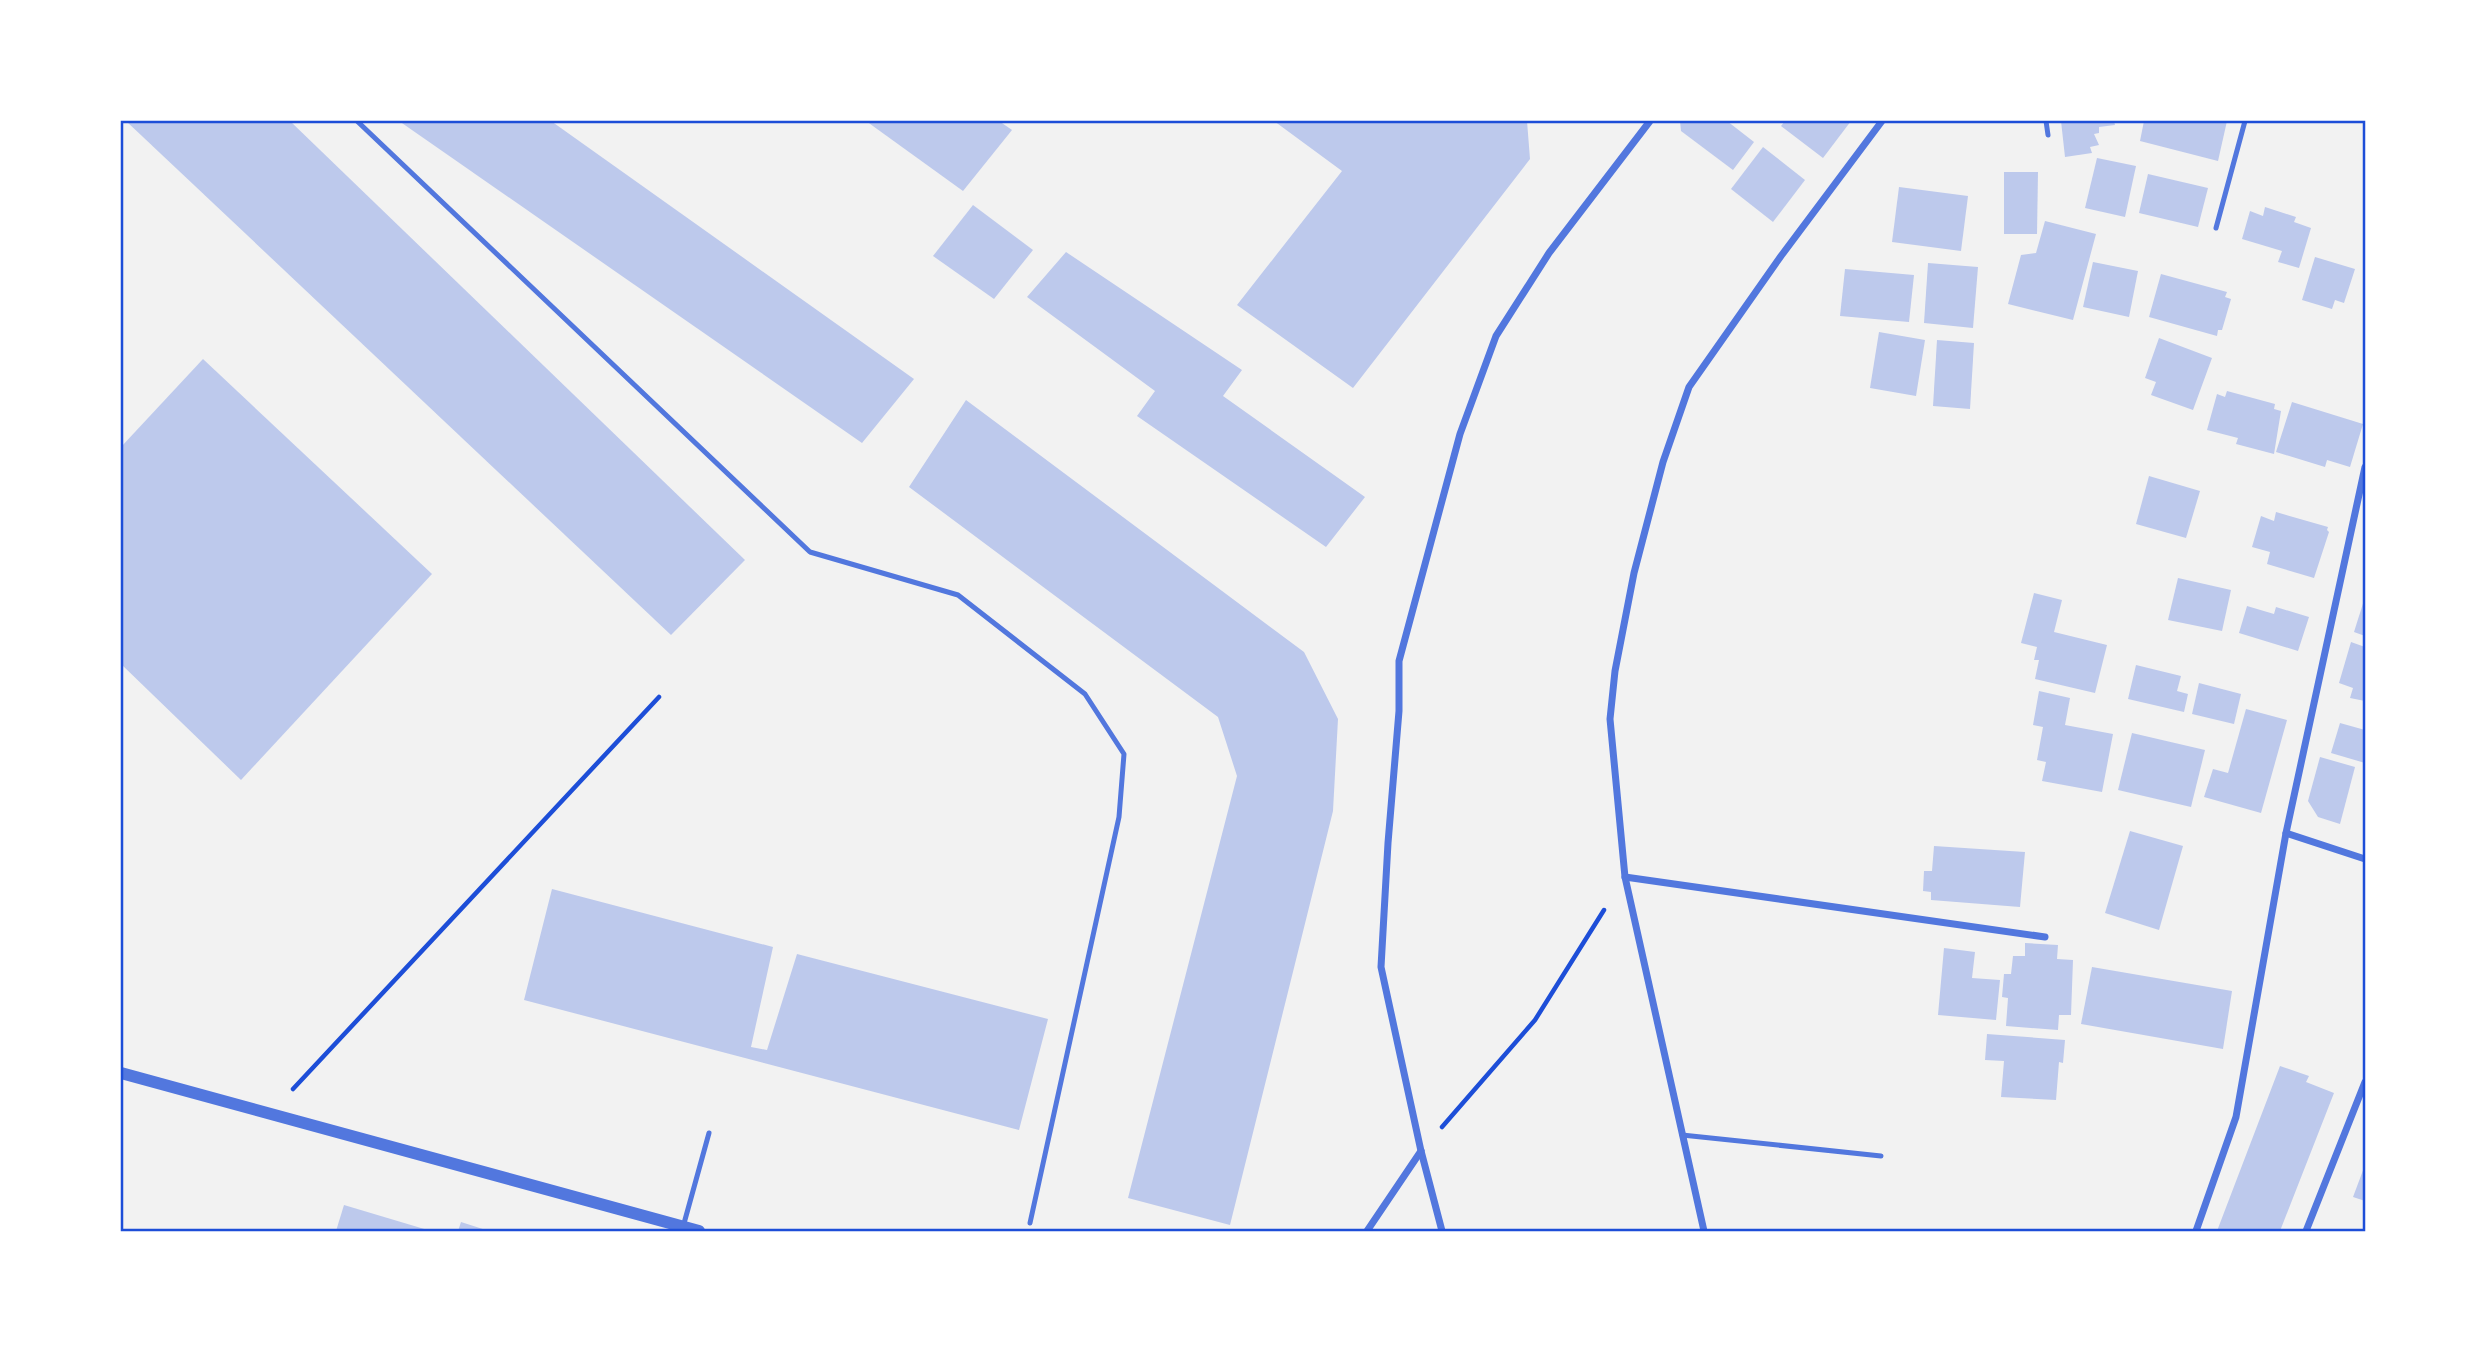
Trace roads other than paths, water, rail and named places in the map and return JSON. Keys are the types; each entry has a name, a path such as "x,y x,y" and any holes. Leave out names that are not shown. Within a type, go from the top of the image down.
{"street":[{"path":"1443,1231 1421,1150 1381,968 1399,711 1399,661 1460,434 1496,336 1549,253 1650,121"},
{"path":"1704,1231 1625,877 1610,719 1615,671 1634,573 1672,437 1689,387 1781,256 1882,121"},
{"path":"2196,1231 2236,1117 2286,832 2365,467"},
{"path":"2286,832 2365,859"},
{"path":"1625,877 2045,937"},
{"path":"121,1073 699,1231"},
{"path":"2305,1231 2365,1082"},
{"path":"1367,1231 1421,1150"}],"lane":[{"path":"357,121 810,552 958,595 1085,694 1124,754 1119,817 1030,1223"},
{"path":"2046,121 2048,135"},
{"path":"2216,228 2245,121"},
{"path":"683,1227 709,1133"},
{"path":"1682,1135 1881,1156"}]}
